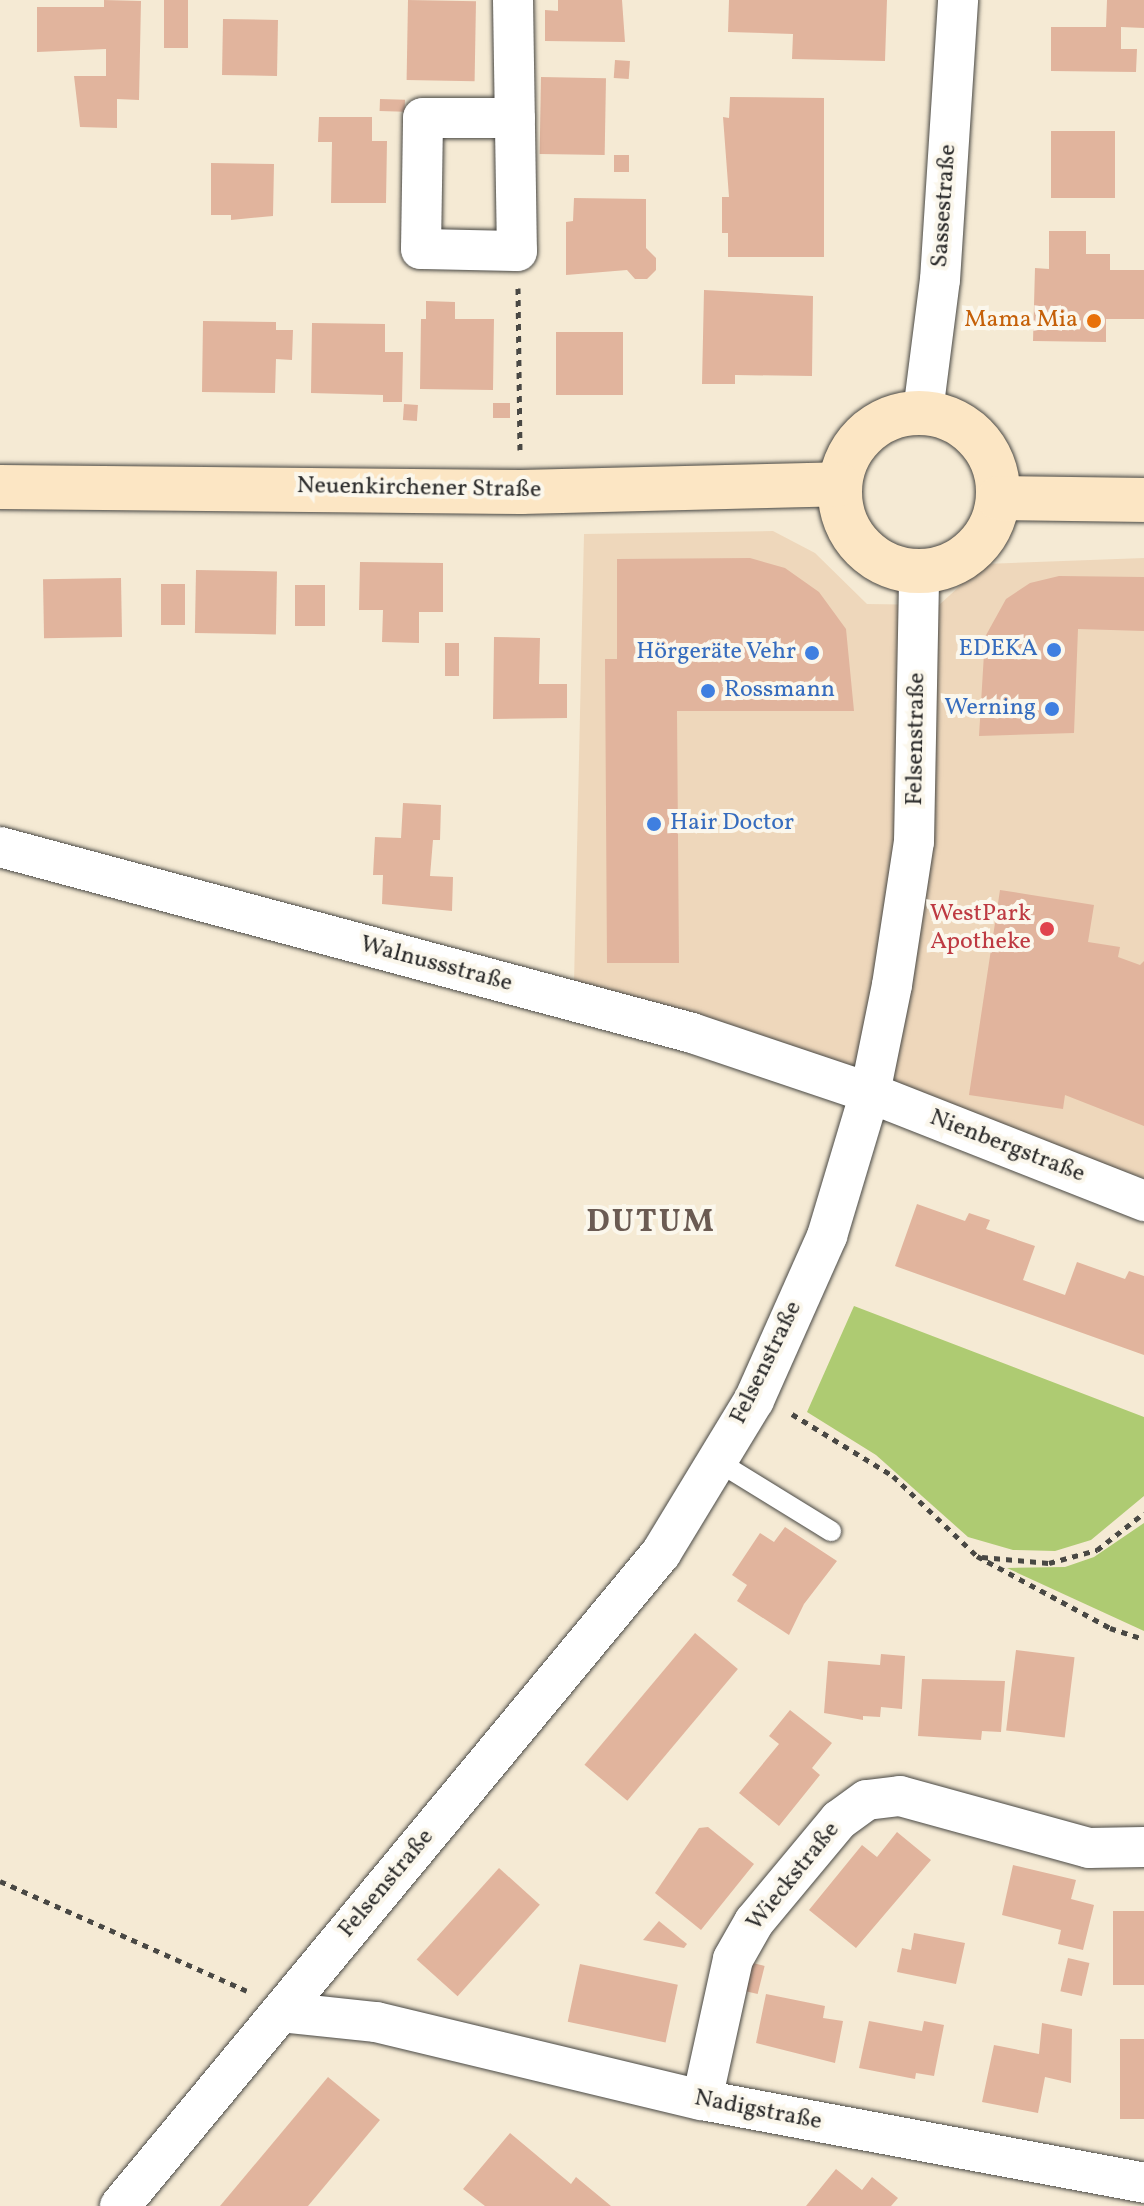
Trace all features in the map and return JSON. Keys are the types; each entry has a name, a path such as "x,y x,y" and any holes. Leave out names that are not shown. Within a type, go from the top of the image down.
{"street":[{"path":"513,0 515,118 517,251 421,249 423,118 515,118"},
{"name":"Sassestraße","path":"923,412 940,280 958,0"},
{"path":"923,412 953,420 979,439 995,466 999,498 991,527 974,551 949,567 919,572 887,565 860,546 843,517 839,484 848,455 866,431 893,416 923,412"},
{"name":"Neuenkirchener Straße","path":"0,487 521,492 839,484"},
{"path":"999,498 1144,500"},
{"name":"Felsenstraße","path":"120,2206 661,1553 754,1400 827,1236 870,1093 914,842 919,572"},
{"name":"Walnussstraße","path":"0,847 692,1033 870,1093"},
{"name":"Nienbergstraße","path":"870,1093 1144,1201"},
{"name":"Wieckstraße","path":"702,2100 733,1959 754,1922 839,1820 867,1800 900,1796 1089,1848 1144,1847"},
{"name":"Nadigstraße","path":"281,2012 376,2022 702,2100 1144,2183"}],"lane":[{"path":"717,1461 831,1531"}],"path":[{"path":"517,251 521,492"},
{"path":"754,1400 806,1419 882,1469 977,1556 1110,1628 1144,1639"},
{"path":"977,1556 1049,1563 1097,1550 1144,1513"},
{"path":"0,1881 235,1984 281,2012"}],"shaded area":[{"path":"773,531 815,553 867,604 939,605 984,564 1144,558 1144,1178 574,983 584,534"}],"green space":[{"path":"854,1306 1144,1417 1144,1496 1091,1540 1055,1551 1013,1550 968,1537 876,1455 807,1412"},
{"path":"1144,1523 1144,1631 1007,1568 1065,1567 1094,1557"}],"building":[{"path":"104,0 141,1 139,100 117,99 117,128 80,127 74,76 106,76 106,49 37,52 37,7 104,7"},
{"path":"164,0 188,0 188,48 164,48"},
{"path":"408,0 476,1 475,81 407,80"},
{"path":"558,0 622,0 625,42 545,41 545,10 558,11"},
{"path":"729,0 887,0 885,61 792,59 793,34 728,32"},
{"path":"1107,0 1144,0 1144,28 1121,27 1121,49 1137,49 1136,72 1051,71 1051,27 1106,27"},
{"path":"223,19 278,20 277,76 222,75"},
{"path":"615,60 630,61 629,79 614,78"},
{"path":"541,77 606,78 605,155 540,154"},
{"path":"730,97 824,98 824,257 728,257 728,233 722,233 722,197 729,197 723,117 729,118"},
{"path":"380,99 405,100 405,112 380,111"},
{"path":"319,117 372,117 372,141 387,141 386,203 331,203 332,142 318,142"},
{"path":"1051,131 1115,131 1115,198 1051,198"},
{"path":"614,155 629,155 629,172 614,172"},
{"path":"211,163 274,164 273,216 231,220 231,215 211,215"},
{"path":"574,198 646,199 646,248 656,258 656,270 647,279 635,279 627,270 566,275 566,222 573,221"},
{"path":"1049,231 1086,231 1086,254 1110,254 1110,270 1144,270 1144,319 1106,319 1106,342 1033,341 1035,268 1049,269"},
{"path":"704,290 813,296 812,376 735,375 735,384 702,384"},
{"path":"426,301 455,302 455,319 494,319 493,390 420,389 421,319 426,319"},
{"path":"203,321 276,322 276,330 293,330 292,360 276,359 275,393 202,392"},
{"path":"312,323 385,324 385,352 403,352 402,402 383,402 383,395 311,393"},
{"path":"556,332 623,332 623,395 556,395"},
{"path":"493,403 510,403 510,418 493,418"},
{"path":"404,404 418,405 417,421 403,420"},
{"path":"750,558 785,568 819,592 846,629 854,711 677,711 679,963 607,963 605,659 617,659 617,559"},
{"path":"360,562 443,563 443,612 419,612 419,643 382,642 383,610 359,610"},
{"path":"196,570 277,571 276,634 195,633"},
{"path":"1059,576 1144,577 1144,631 1078,629 1074,733 979,736 985,637 1006,599 1030,583"},
{"path":"121,578 122,637 44,638 43,579"},
{"path":"161,584 185,584 185,625 161,625"},
{"path":"295,585 325,585 325,626 295,626"},
{"path":"494,637 540,638 539,684 567,684 567,718 493,719"},
{"path":"445,643 459,643 459,676 445,676"},
{"path":"403,803 441,805 440,840 433,840 430,876 453,877 452,911 382,904 383,875 373,875 375,837 401,838"},
{"path":"1000,890 1094,905 1088,942 1120,947 1118,957 1140,965 1144,961 1144,1126 1065,1095 1063,1109 969,1095"},
{"path":"917,1204 965,1221 969,1213 990,1220 986,1229 1035,1246 1023,1280 1065,1295 1077,1262 1125,1279 1129,1271 1144,1276 1144,1355 895,1266"},
{"path":"785,1527 837,1561 804,1604 789,1635 737,1601 747,1585 732,1575 760,1533 774,1542"},
{"path":"695,1633 738,1669 627,1801 584,1765"},
{"path":"1016,1650 1075,1657 1065,1738 1006,1730"},
{"path":"881,1654 905,1656 902,1709 881,1707 880,1717 863,1716 863,1720 824,1713 828,1661 880,1665"},
{"path":"922,1679 1005,1681 1001,1732 982,1731 981,1740 918,1736"},
{"path":"790,1710 832,1743 812,1768 820,1775 779,1826 739,1793 779,1744 769,1736"},
{"path":"708,1827 754,1864 701,1930 655,1893 699,1828"},
{"path":"897,1832 931,1860 856,1948 809,1910 862,1845 877,1857"},
{"path":"1013,1865 1076,1880 1071,1899 1094,1905 1083,1950 1058,1944 1061,1930 1002,1915"},
{"path":"499,1868 540,1905 458,1996 417,1959"},
{"path":"1113,1911 1144,1911 1144,1985 1113,1985"},
{"path":"659,1921 687,1944 684,1948 643,1940"},
{"path":"914,1933 965,1943 956,1984 897,1972 902,1948 911,1950"},
{"path":"1068,1958 1089,1963 1082,1996 1060,1991"},
{"path":"753,1963 765,1966 758,1994 746,1991"},
{"path":"580,1964 678,1985 666,2043 568,2022"},
{"path":"766,1994 825,2006 823,2018 843,2021 835,2063 756,2043"},
{"path":"869,2021 922,2031 924,2021 944,2025 934,2076 916,2073 915,2079 859,2068"},
{"path":"1042,2023 1072,2029 1071,2083 1045,2077 1038,2113 982,2102 994,2045 1039,2054"},
{"path":"1120,2039 1144,2039 1144,2119 1120,2119"},
{"path":"328,2077 380,2120 308,2206 220,2206"},
{"path":"510,2133 571,2184 576,2177 611,2206 485,2206 463,2189"},
{"path":"836,2169 862,2190 872,2177 898,2198 891,2206 806,2206"}],"place":[{"name":"Mama Mia","path":"1094,321"},
{"name":"EDEKA","path":"1054,650"},
{"name":"Hörgeräte Vehr","path":"812,653"},
{"name":"Rossmann","path":"708,691"},
{"name":"Werning","path":"1052,709"},
{"name":"Hair Doctor","path":"654,824"},
{"name":"WestPark Apotheke","path":"1047,929"}],"district":[{"name":"DUTUM","path":"651,1223"}]}
